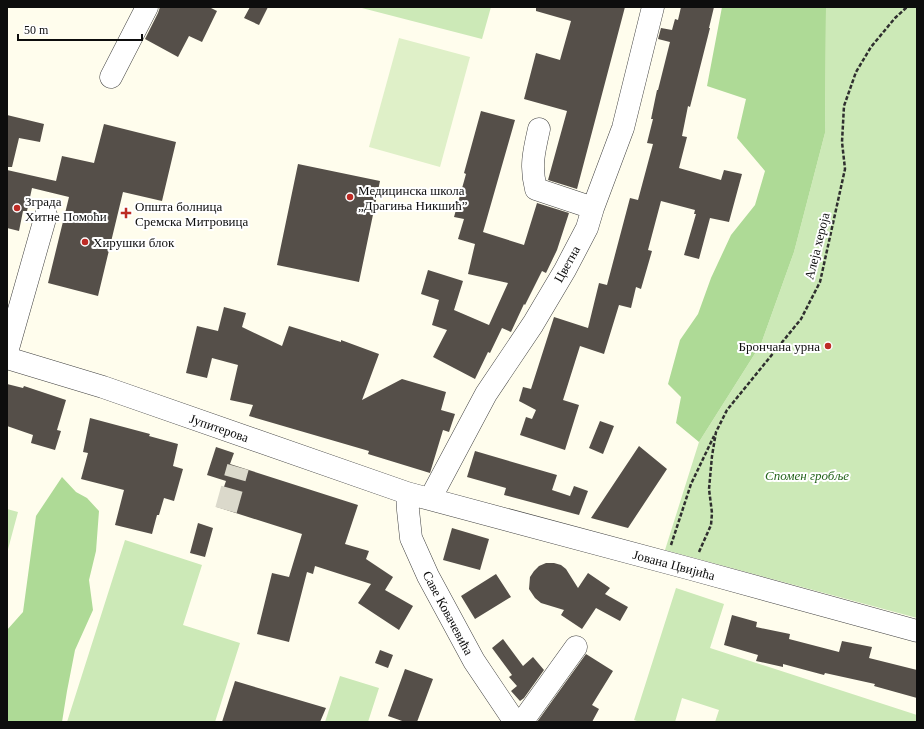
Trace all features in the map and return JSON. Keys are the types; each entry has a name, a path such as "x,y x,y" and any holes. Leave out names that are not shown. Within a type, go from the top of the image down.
{"street":[{"path":"110,77 147,7"},
{"name":"Цветна","path":"430,499 486,394 533,324 565,270 587,228 622,128 653,7"},
{"path":"539,129 534,151 532,176 536,189 593,208"},
{"path":"7,352 46,215"},
{"name":"Јупитерова","path":"7,358 103,388 407,493 430,499"},
{"name":"Саве Ковачевића","path":"407,493 411,538 428,576 474,661 515,722"},
{"name":"Јована Цвијића","path":"430,499 917,631"},
{"path":"522,722 576,646"}],"path":[{"name":"Алеја хероја","path":"691,569 710,525 712,513 709,489 716,432 727,410 801,319 820,282 845,169 842,142 844,106 856,72 871,47 895,18 907,7"},
{"path":"665,562 692,484 716,432"}],"green space":[{"path":"358,7 491,7 482,39"},
{"path":"722,7 826,7 825,133 794,252 761,344 699,442 676,423 681,397 668,384 680,340 698,314 711,278 731,235 755,205 765,171 737,138 746,99 707,86"},
{"name":"Спомен гробље","path":"826,7 917,7 917,618 665,550 699,442 761,344 794,252 825,133"},
{"path":"399,38 470,57 440,167 369,147"},
{"path":"62,477 76,492 87,498 99,511 96,551 89,580 93,610 75,650 62,722 7,722 7,630 23,612 36,516"},
{"path":"7,509 18,512 7,553"},
{"path":"125,540 202,565 183,625 240,643 215,722 67,722"},
{"path":"676,588 724,604 710,648 917,715 917,722 715,722 719,710 682,698 675,722 640,722 634,720"},
{"path":"340,676 379,688 368,722 325,722"}],"building":[{"path":"160,7 209,7 217,11 202,42 189,36 178,57 145,39"},
{"path":"250,7 268,7 259,25 244,18"},
{"path":"536,7 625,7 577,189 548,180 567,111 524,99 536,53 560,60 571,21 536,11"},
{"path":"681,7 714,7 690,107 688,106 682,136 687,137 679,168 721,180 724,170 742,174 729,222 710,218 699,259 684,255 696,214 694,214 695,210 661,201 648,250 652,251 641,289 636,287 631,308 619,305 604,354 580,346 563,400 579,405 565,450 520,435 526,417 532,419 536,410 519,401 523,387 531,389 554,317 588,328 599,283 607,285 630,198 638,200 653,144 647,143 653,119 651,119 670,42 658,39 661,28 672,30 675,19 678,20"},
{"path":"481,111 515,120 483,232 524,245 537,203 569,213 557,250 546,273 542,271 511,332 502,328 475,379 433,357 447,330 432,325 439,300 421,294 428,270 463,281 454,310 489,325 508,283 468,274 475,244 458,239 464,219 454,217"},
{"path":"7,115 44,124 40,142 19,138 12,167 7,167"},
{"name":"Хирушки блок","path":"104,124 176,142 162,201 123,192 98,296 48,283 69,197 32,188 27,211 23,211 19,231 7,228 7,170 56,181 62,156 94,163"},
{"path":"298,164 380,181 359,282 277,265"},
{"path":"224,307 246,313 242,327 282,346 289,326 341,342 341,340 379,354 362,400 402,379 446,392 441,410 455,414 449,432 443,430 430,473 368,454 369,451 249,416 253,405 230,400 238,365 212,358 207,378 186,373 197,326 218,331"},
{"path":"7,384 23,388 24,386 66,400 57,430 61,431 55,450 31,443 33,435 7,426"},
{"path":"90,418 150,434 149,436 178,444 173,466 183,469 174,501 164,498 159,515 157,515 152,534 115,525 124,490 81,479 88,453 83,452"},
{"path":"600,421 614,426 603,454 589,448"},
{"path":"639,446 667,469 628,528 591,518"},
{"path":"216,447 234,453 230,464 358,505 345,544 369,551 366,559 393,577 385,590 413,606 399,630 358,603 371,584 315,566 313,574 307,572 289,642 257,634 272,573 289,577 302,534 217,507 226,481 207,475"},
{"path":"475,451 557,475 552,490 570,496 574,486 588,491 579,515 504,495 506,488 467,477"},
{"path":"198,523 213,528 205,557 190,553"},
{"path":"452,528 489,539 480,570 443,560"},
{"path":"546,563 561,565 566,569 578,588 588,573 610,588 605,594 628,607 620,621 596,608 582,629 561,615 564,610 541,603 535,598 529,589 530,577 539,566"},
{"path":"496,574 511,597 475,619 461,596"},
{"path":"732,615 757,622 756,627 790,634 789,639 839,652 842,641 872,647 869,658 917,670 917,698 874,686 875,684 825,673 824,675 783,664 783,667 756,661 758,655 724,645"},
{"path":"503,639 523,666 533,657 544,670 524,698 520,701 511,691 517,686 509,677 512,675 492,648"},
{"path":"380,650 393,655 388,668 375,663"},
{"path":"586,654 613,671 592,705 599,709 592,722 537,722"},
{"path":"405,669 433,679 417,722 405,722 388,716"},
{"path":"235,681 326,708 320,722 222,722"}],"tunnel":[{"path":"226,510 238,467"}],"place":[{"name":"Медицинска школа „Драгиња Никшић”","path":"350,197"},
{"name":"Зграда Хитне Помоћи","path":"17,208"},
{"name":"Општа болница Сремска Митровица","path":"126,213"},
{"name":"Хирушки блок","path":"85,242"},
{"name":"Брончана урна","path":"828,346"}]}
